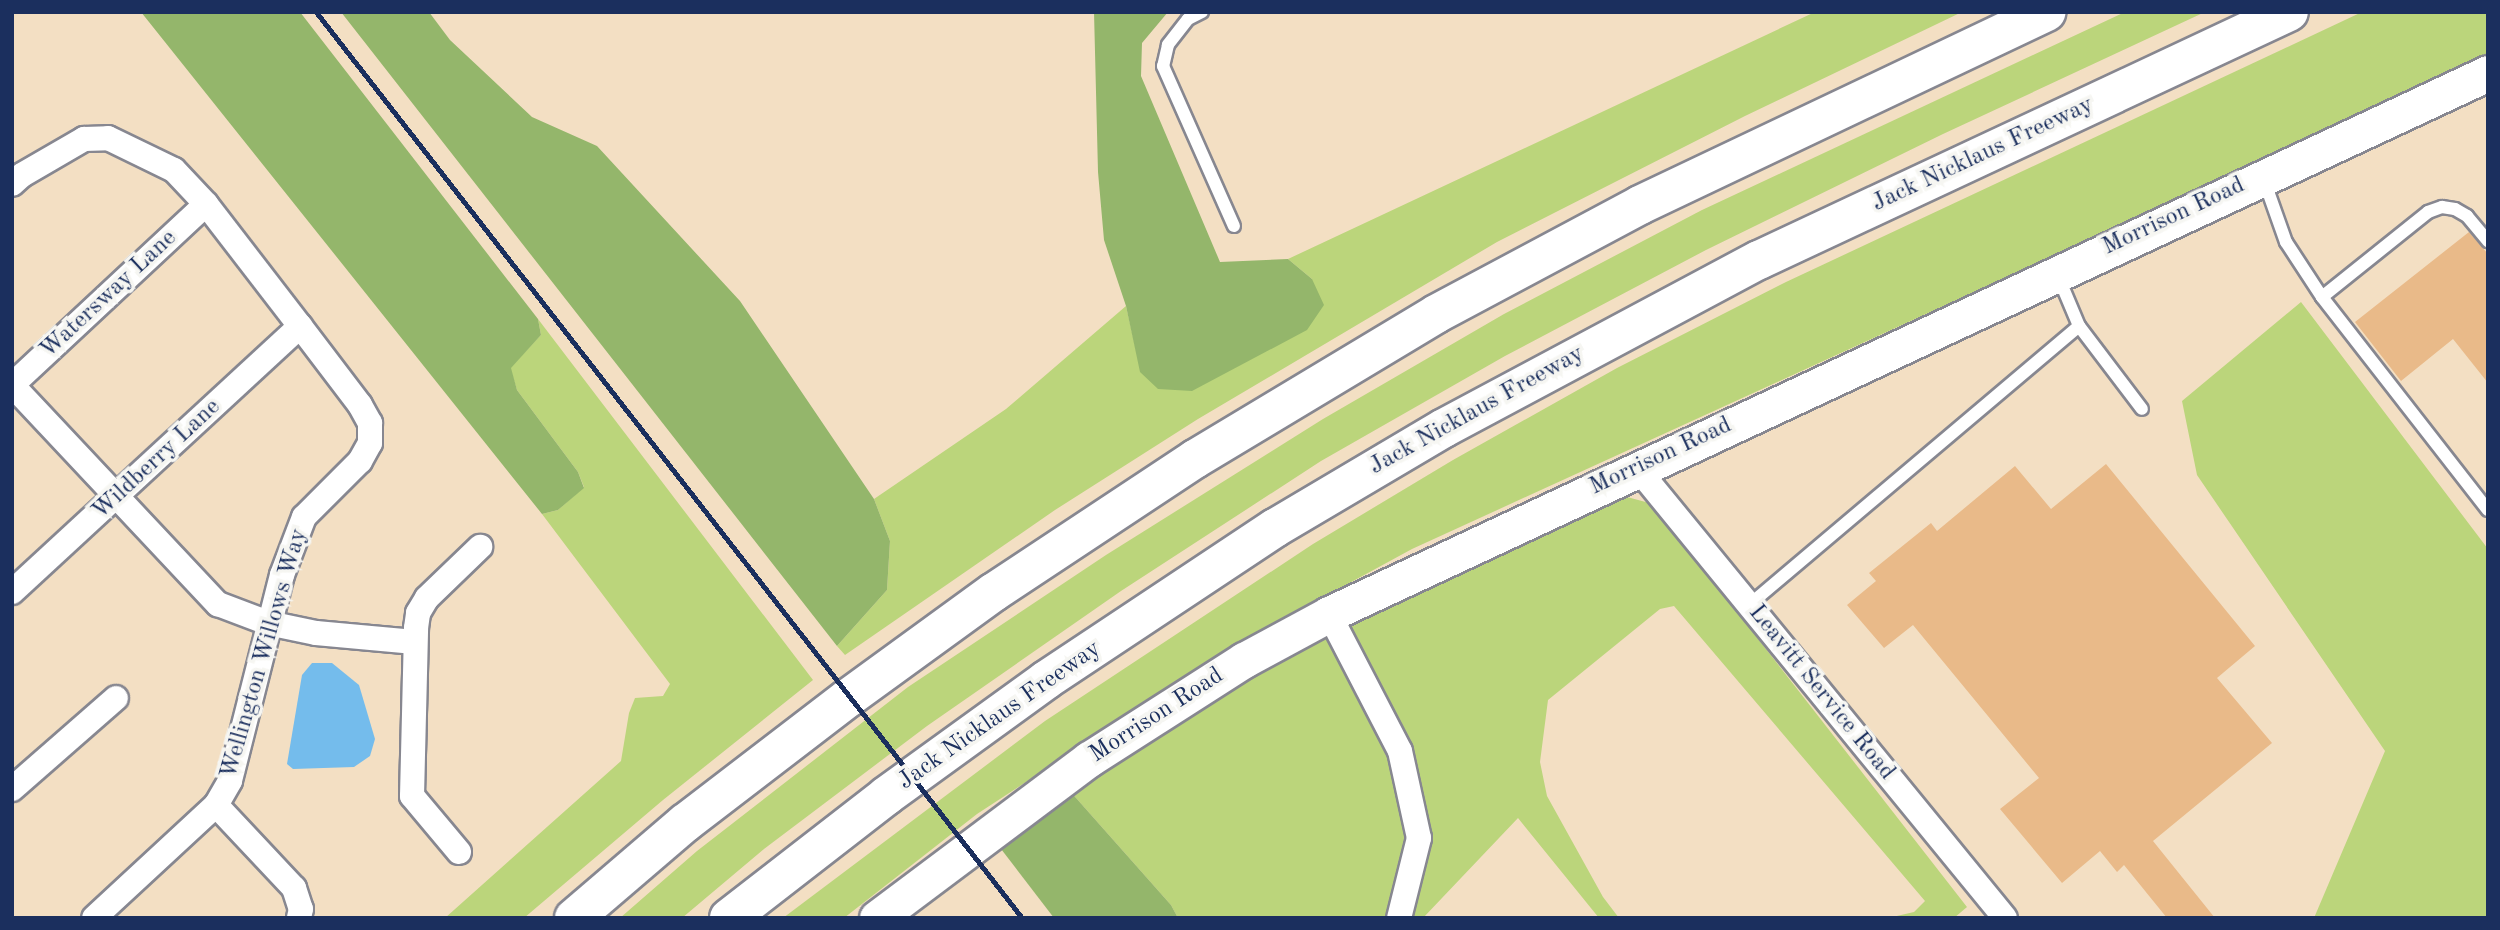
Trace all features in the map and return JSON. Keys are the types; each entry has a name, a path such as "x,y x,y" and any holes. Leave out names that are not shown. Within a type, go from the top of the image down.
{"highway":[{"path":"574,918 685,823 848,698 994,592 1207,452 1436,314 1628,212 2047,12"},
{"name":"Jack Nicklaus Freeway","path":"729,918 886,796 1046,680 1275,528 1444,428 1759,260 2289,12"}],"street":[{"name":"Morrison Road","path":"877,918 1089,759 1244,660 1329,614 2488,72"},
{"name":"Wellington Willows Way","path":"12,184 22,175 84,139 108,138 174,170 206,204 360,405 370,423 370,443 360,461 304,517 282,575 268,623 230,781 216,805 94,918"},
{"name":"Watersway Lane","path":"12,385 206,204"},
{"name":"Wildberry Lane","path":"12,592 117,498 300,326"},
{"path":"12,385 218,604 268,623 316,633 415,642"},
{"name":"Leavitt Service Road","path":"1637,468 2005,918"},
{"path":"459,852 412,796 415,642 418,613 427,598 480,547"},
{"path":"1329,614 1401,751 1419,838 1399,918"},
{"path":"12,789 116,698"},
{"path":"216,805 294,888 301,909 299,918"}],"lane":[{"path":"1202,12 1188,19 1168,46 1163,66 1234,226"},
{"path":"2263,176 2286,242 2322,297 2488,510"},
{"path":"2322,297 2428,212 2442,208 2455,209 2467,216 2488,242"},
{"path":"2056,272 2080,326 2142,409"},
{"path":"1749,605 2080,326"}],"green space":[{"path":"141,12 300,12 538,319 541,335 511,368 517,390 578,472 584,488 558,510 542,514"},
{"path":"341,12 429,12 450,40 532,117 597,146 740,301 874,499 890,541 887,590 837,646"},
{"path":"1094,12 1168,12 1142,43 1141,76 1220,262 1288,259 1312,279 1324,305 1307,330 1192,391 1158,389 1140,372 1126,306 1104,240 1098,172"},
{"path":"1815,12 1962,12 1745,116 1497,242 1198,419 1055,510 845,655 837,646 887,590 890,541 874,499 1006,409 1126,306 1141,372 1312,279 1288,259"},
{"path":"2125,12 2205,12 1943,134 1706,250 1505,356 1321,461 1121,591 927,726 764,849 682,918 620,918 697,851 908,687 1106,555 1323,419 1504,314 1702,210"},
{"path":"2362,12 2488,12 2488,57 1412,549 1265,629 1107,729 977,814 844,918 783,918 1045,721 1313,544 1453,460 1617,368 1786,282"},
{"path":"2301,302 2488,549 2488,918 2314,918 2385,751 2197,475 2182,401"},
{"path":"538,319 813,680 663,800 524,918 445,918 621,761 629,713 635,698 663,696 670,684 542,514 558,510 584,487 578,472 517,390 510,368 541,335"},
{"path":"1616,494 1653,504 1967,907 1954,918 1888,918 1914,912 1925,901 1674,606 1660,609 1548,700 1540,762 1547,796 1603,897 1619,918 1599,918 1518,818 1423,918 1178,918 1171,905 1069,790 1275,658"},
{"path":"1069,790 1171,905 1178,918 1054,918 998,845"}],"water":[{"path":"312,663 332,663 359,685 375,739 370,756 354,767 293,769 287,764 302,675"}],"building":[{"path":"2469,232 2488,254 2488,383 2453,339 2401,381 2355,322"},
{"path":"2106,464 2255,646 2217,678 2272,743 2153,841 2215,918 2167,918 2124,865 2117,872 2100,851 2062,883 2000,809 2039,778 1913,625 1884,648 1847,605 1876,581 1869,573 1931,523 1937,531 2015,466 2051,509"}],"railway":[{"path":"316,12 1022,918"}]}
